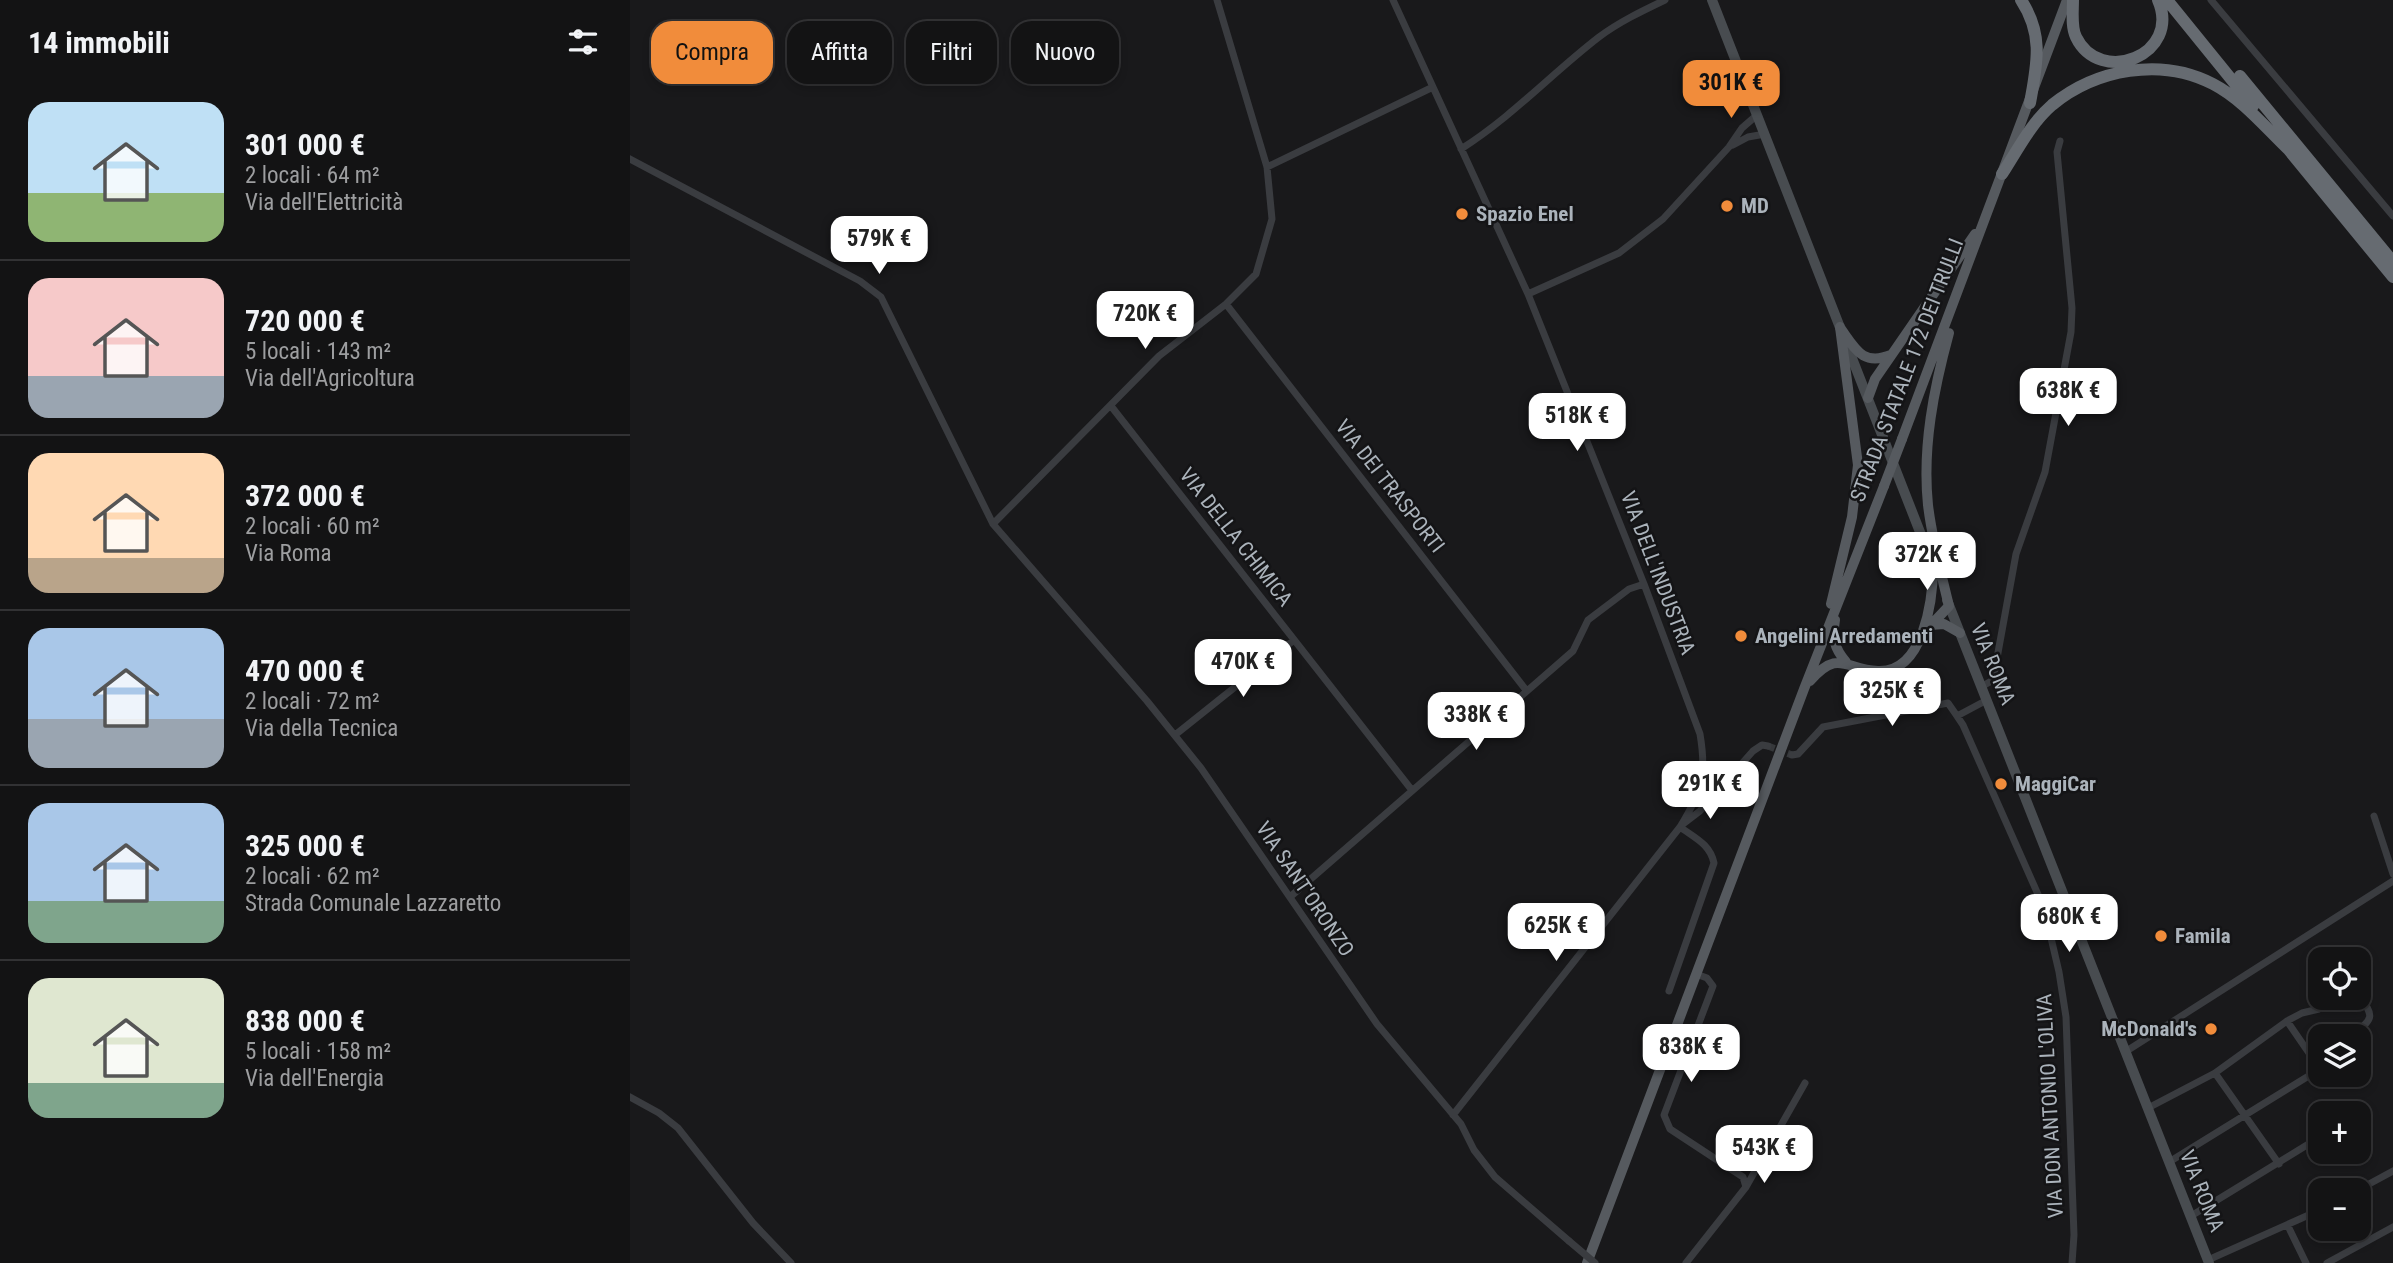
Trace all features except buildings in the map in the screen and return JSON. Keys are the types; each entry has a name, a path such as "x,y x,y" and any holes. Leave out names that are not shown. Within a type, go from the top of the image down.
{"highway":[{"path":"2021,0 2035,27 2038,57 2030,103"},
{"path":"2073,0 2075,36 2085,51 2103,61 2122,62 2143,56 2156,43 2162,27 2162,10 2158,0"},
{"path":"2167,0 2393,277"},
{"path":"2177,0 2393,262"},
{"path":"2002,174 2031,128 2051,106 2085,85 2123,70 2153,69 2183,73 2212,83 2241,103 2289,150"}],"main road":[{"name":"STRADA STATALE 172 DEI TRULLI","path":"1587,1263 2067,0"},
{"path":"1868,398 1875,379 1959,259 1987,214"},
{"path":"1922,631 1933,624 1949,606 1928,505 1927,466 1929,426 1942,359 1964,276"},
{"path":"1840,327 1860,354 1869,359 1880,360 1891,355"},
{"path":"1818,652 1852,517 1858,465 1840,327"},
{"path":"1804,689 1821,668 1833,663 1846,662 1880,671 1896,667 1908,658 1915,650 1922,631 1933,589 1933,566"},
{"path":"1838,600 1832,638 1838,653 1846,662"},
{"path":"1933,624 1944,624 1960,633"}],"street":[{"path":"993,524 1159,356 1226,304 1256,274 1272,219 1267,167 1217,0"},
{"name":"VIA DELL'INDUSTRIA","path":"1393,0 1528,294 1644,584 1700,734 1704,756 1703,780 1695,802 1679,827 1453,1115"},
{"path":"1461,149 1494,127 1599,37 1628,18 1665,0"},
{"name":"VIA ROMA","path":"1712,0 2209,1262"},
{"path":"2211,0 2393,216"},
{"path":"1267,167 1433,87"},
{"path":"1528,294 1619,253 1663,219 1729,147 1742,128 1757,115"},
{"path":"1729,147 1748,136 1765,134"},
{"path":"1981,687 1993,680 2016,554 2045,472 2071,332 2072,308 2057,152 2060,141"},
{"name":"VIA SANT'ORONZO","path":"630,159 860,281 881,297 993,524 1201,768 1377,1024 1461,1124 1474,1150 1495,1177 1595,1263"},
{"name":"VIA DEI TRASPORTI","path":"1226,304 1526,690"},
{"name":"VIA DELLA CHIMICA","path":"1111,406 1411,789"},
{"path":"1290,897 1411,789 1573,651 1588,620 1629,589 1644,584"},
{"path":"1175,735 1294,640"},
{"path":"1792,755 1798,754 1823,727 1948,703 1957,716 1987,701"},
{"name":"VIA DON ANTONIO L'OLIVA","path":"1957,716 1964,725 2043,908 2059,972 2066,1017 2074,1235 2072,1263"},
{"path":"1669,991 1714,863 1707,846 1679,827 1700,811 1753,751 1768,746"},
{"path":"1703,780 1718,791"},
{"path":"2374,816 2393,874"},
{"path":"2125,1052 2393,881"},
{"path":"1696,974 1707,978 1713,986 1664,1115 1670,1129 1743,1177 1746,1187"},
{"path":"2148,1108 2215,1073 2287,1021 2315,1010"},
{"path":"2287,1021 2308,1052"},
{"path":"2215,1073 2279,1164"},
{"path":"2169,1162 2308,1077"},
{"path":"1686,1263 1746,1187 1805,1083"},
{"path":"630,1097 659,1113 678,1128 753,1223 791,1263"},
{"path":"2191,1216 2308,1145"},
{"path":"2371,1183 2393,1171"},
{"path":"2209,1262 2308,1216"},
{"path":"2288,1226 2306,1263"},
{"path":"2327,1263 2393,1227"}],"tunnel":[{"path":"1768,746 1792,755"}],"place":[{"name":"MD","path":"1727,206"},
{"name":"Spazio Enel","path":"1462,214"},
{"name":"Angelini Arredamenti","path":"1741,636"},
{"name":"MaggiCar","path":"2001,784"},
{"name":"Famila","path":"2161,936"},
{"name":"McDonald's","path":"2211,1029"}]}
